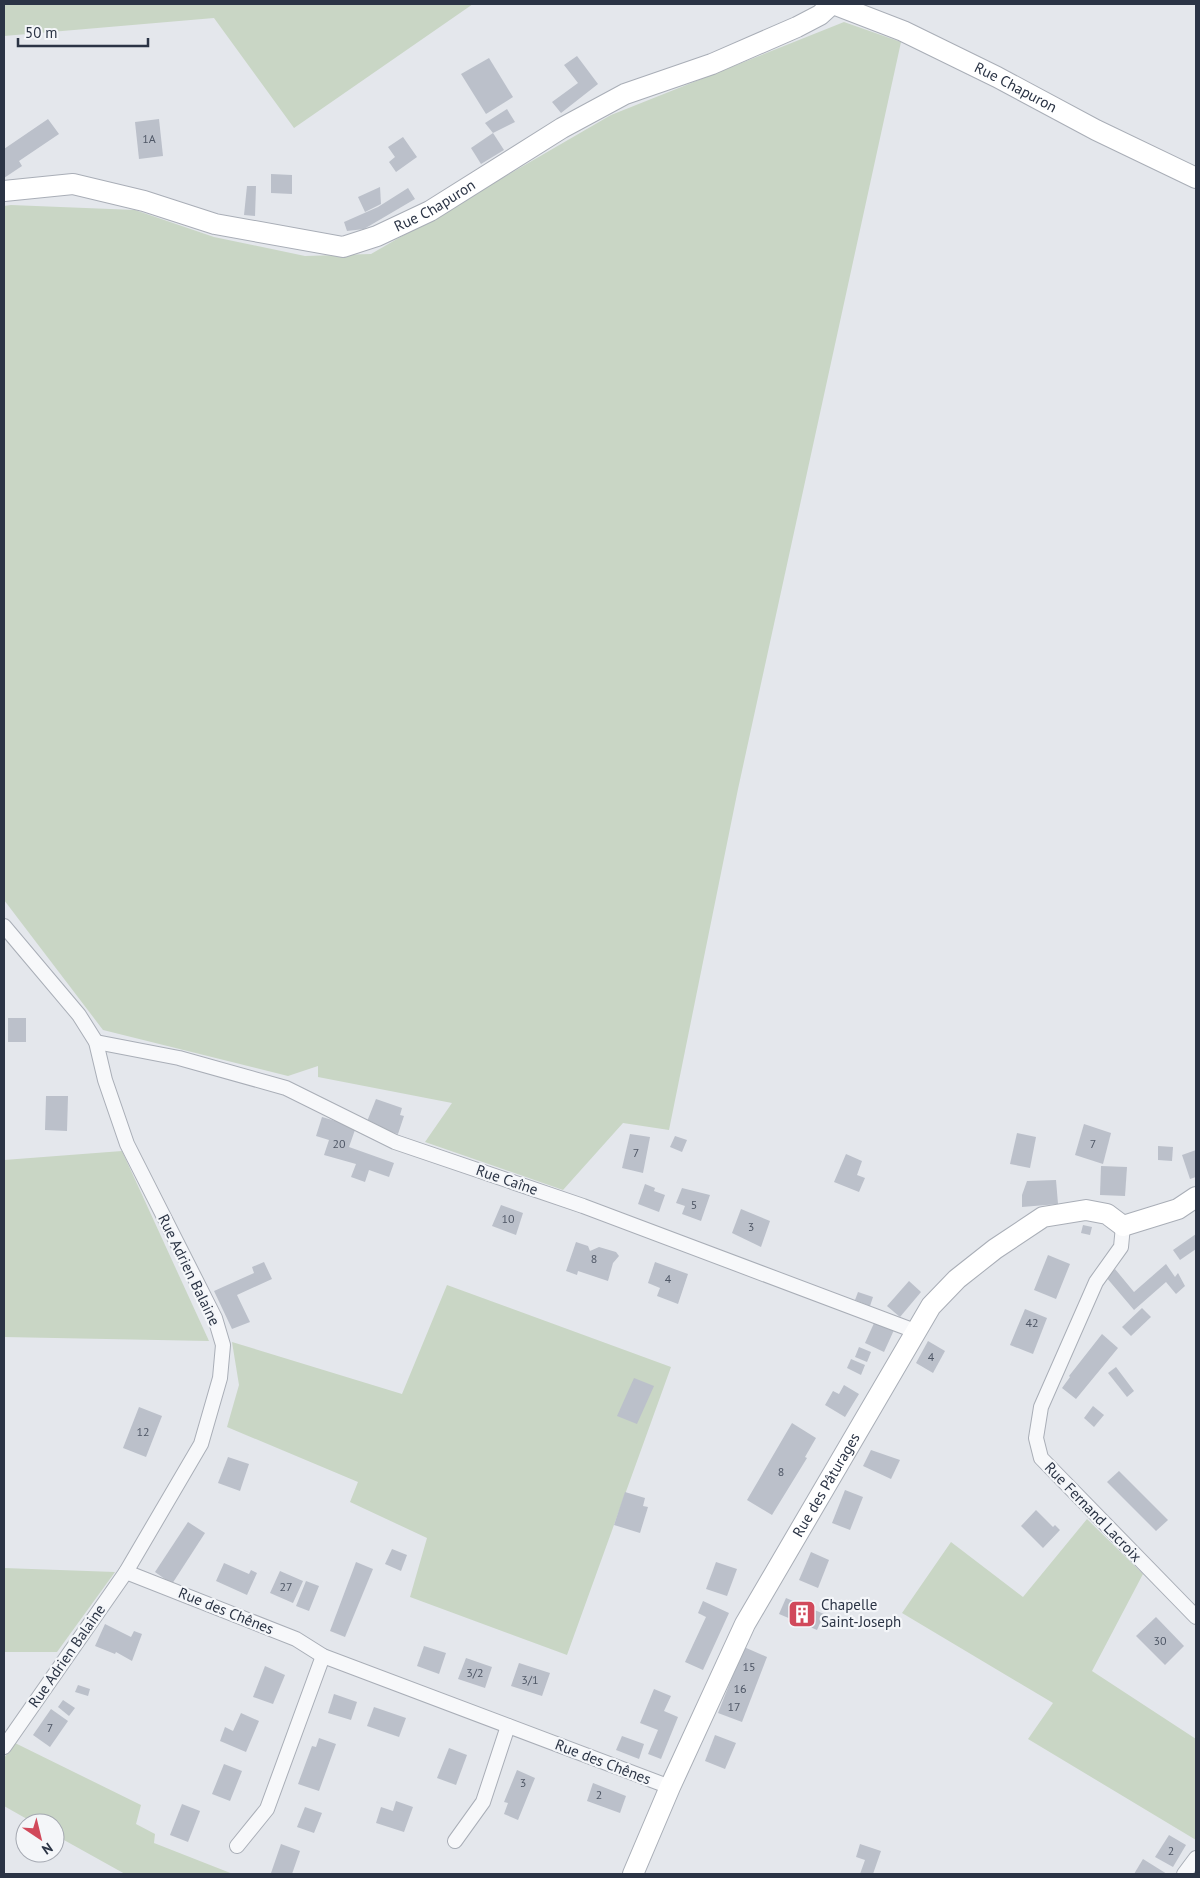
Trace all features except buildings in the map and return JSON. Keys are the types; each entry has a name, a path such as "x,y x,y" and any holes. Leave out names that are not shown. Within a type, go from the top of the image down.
{"street":[{"name":"Rue Chapuron","path":"4,191 73,184 144,201 215,224 342,246 377,236 430,211 562,128 625,94 712,64 820,15 832,4 903,31 997,77 1096,130 1196,178"},
{"name":"Rue Adrien Balaine","path":"4,926 79,1015 96,1042 105,1080 127,1144 215,1318 223,1345 220,1378 201,1444 126,1572 4,1747"},
{"name":"Rue Caîne","path":"96,1042 179,1058 286,1088 395,1142 583,1206 915,1331"},
{"path":"1123,1226 1178,1208 1196,1197"},
{"name":"Rue des Pâturages","path":"633,1874 670,1787 745,1624 931,1306 957,1280 995,1249 1043,1217 1086,1210 1107,1214 1123,1226"},
{"name":"Rue Fernand Lacroix","path":"1123,1226 1121,1246 1096,1282 1054,1375 1039,1414 1036,1438 1041,1458 1196,1617"},
{"name":"Rue des Chênes","path":"126,1572 296,1639 323,1656 670,1787"},
{"path":"238,1846 267,1809 323,1656"},
{"path":"455,1841 483,1802 508,1726"},
{"path":"1184,1874 1196,1858"}],"green space":[{"path":"4,4 473,4 294,128 214,18 4,36"},
{"path":"844,22 901,42 738,789 669,1130 623,1123 563,1190 425,1142 452,1103 318,1077 318,1066 288,1076 103,1030 4,900 4,206 135,210 214,237 305,256 371,254 611,115"},
{"path":"122,1151 209,1341 4,1337 4,1160"},
{"path":"447,1285 671,1367 567,1655 410,1597 427,1538 350,1502 358,1482 227,1427 239,1385 232,1342 402,1394"},
{"path":"1087,1519 1143,1574 1092,1671 1196,1739 1196,1840 1028,1739 1053,1703 902,1613 951,1542 1023,1597"},
{"path":"4,1568 115,1572 57,1652 4,1652"},
{"path":"15,1743 141,1805 136,1824 155,1834 154,1843 233,1874 125,1874 65,1841 65,1813 16,1813 4,1806 4,1758"}],"place":[{"name":"Chapelle Saint-Joseph","path":"802,1614"}]}
